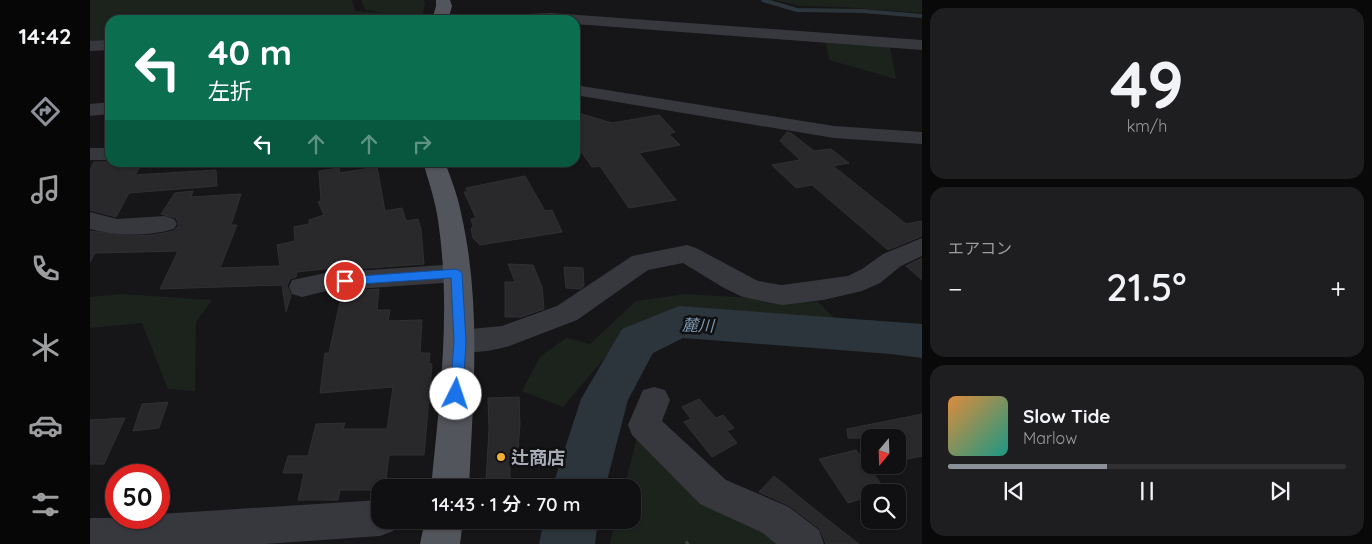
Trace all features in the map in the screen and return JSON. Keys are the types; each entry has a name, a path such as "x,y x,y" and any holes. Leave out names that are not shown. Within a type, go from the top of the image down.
{"main road":[{"path":"441,15 444,6 443,0"},
{"path":"435,167 449,213 457,273 460,341 451,479"},
{"path":"440,544 442,529"}],"street":[{"path":"580,19 922,45"},
{"path":"90,46 105,45"},
{"path":"580,91 830,132 889,138 922,138"},
{"path":"90,154 105,154"},
{"path":"90,220 100,225 111,226 165,224"},
{"path":"460,341 502,337 568,313 618,276 642,262 688,254 733,281 753,290 782,295 853,284 871,276 892,260 922,246"},
{"path":"302,287 326,282 457,273"},
{"path":"654,400 644,425 713,492 776,520 805,544"},
{"path":"90,537 371,519"}],"shaded area":[{"path":"90,0 352,0 355,11 393,15 105,15 105,43 90,44"},
{"path":"361,0 424,0 425,4 423,15 393,15 365,10"},
{"path":"774,0 922,0 922,13 801,6"},
{"path":"826,43 890,47 896,79 829,60"},
{"path":"122,294 212,300 196,322 195,391 168,389 142,323 90,328 90,297"},
{"path":"685,294 818,302 834,318 922,324 922,331 768,317 673,313 629,329 563,407 522,391 540,357 566,338 590,344 636,301"},
{"path":"640,427 792,544 610,544 613,529 641,529 641,479 626,479"}],"building":[{"path":"580,113 612,123 659,115 675,132 669,134 680,145 639,153 676,200 629,208 600,166 592,167 580,150"},
{"path":"787,132 814,151 831,149 849,163 833,166 906,224 922,221 922,236 888,250 812,185 796,188 772,165 800,160 780,141"},
{"path":"94,162 105,162 105,167 140,167 135,175 216,170 217,186 129,193 116,217 90,210 90,170"},
{"path":"377,167 385,211 402,208 406,221 418,219 421,229 424,264 340,270 341,267 297,272 296,277 290,279 287,286 291,295 286,312 282,285 160,289 178,251 95,253 90,262 90,231 132,236 154,235 174,231 179,225 176,218 161,214 175,193 193,191 191,197 241,194 231,225 237,225 220,268 280,266 277,245 295,241 294,227 309,224 309,220 324,215 318,202 321,201 319,171 339,168 340,173"},
{"path":"525,176 545,211 552,210 562,232 480,245 473,238 471,219 476,218 464,192 468,192 466,188"},
{"path":"922,258 922,280 906,266"},
{"path":"508,264 533,265 542,287 544,309 521,317 505,317 505,282 515,282"},
{"path":"564,267 583,268 584,286 580,289 566,288"},
{"path":"379,289 377,310 390,310 388,321 422,320 420,353 430,353 429,364 432,364 424,455 389,455 386,479 371,479 371,490 340,490 338,500 298,500 304,473 283,473 288,456 308,456 316,424 345,423 343,429 387,429 393,387 320,393 325,353 329,353 342,292"},
{"path":"519,397 520,424 518,449 515,449 514,465 510,464 510,479 486,479 489,429 488,398"},
{"path":"699,399 716,418 723,415 734,428 727,431 737,443 712,457 684,422 691,419 682,407"},
{"path":"168,402 159,428 133,431 142,404"},
{"path":"922,414 922,456 906,459 906,429 861,429 861,438 848,438 847,429"},
{"path":"125,418 104,464 90,464 90,420"},
{"path":"856,450 861,457 861,474 874,474 881,484 861,484 861,499 848,503 819,459"},
{"path":"774,476 859,544 826,544 820,529 790,506 759,492"}],"waterway":[{"path":"763,0 797,10 863,11 922,16"},
{"name":"麓川","path":"581,479 605,399 637,341 679,322 891,337 922,341"},
{"name":"麓川","path":"567,544 570,529"}],"place":[{"name":"辻商店","path":"501,457"}],"route":[{"path":"345,281 457,273 460,341 456,394"}]}
